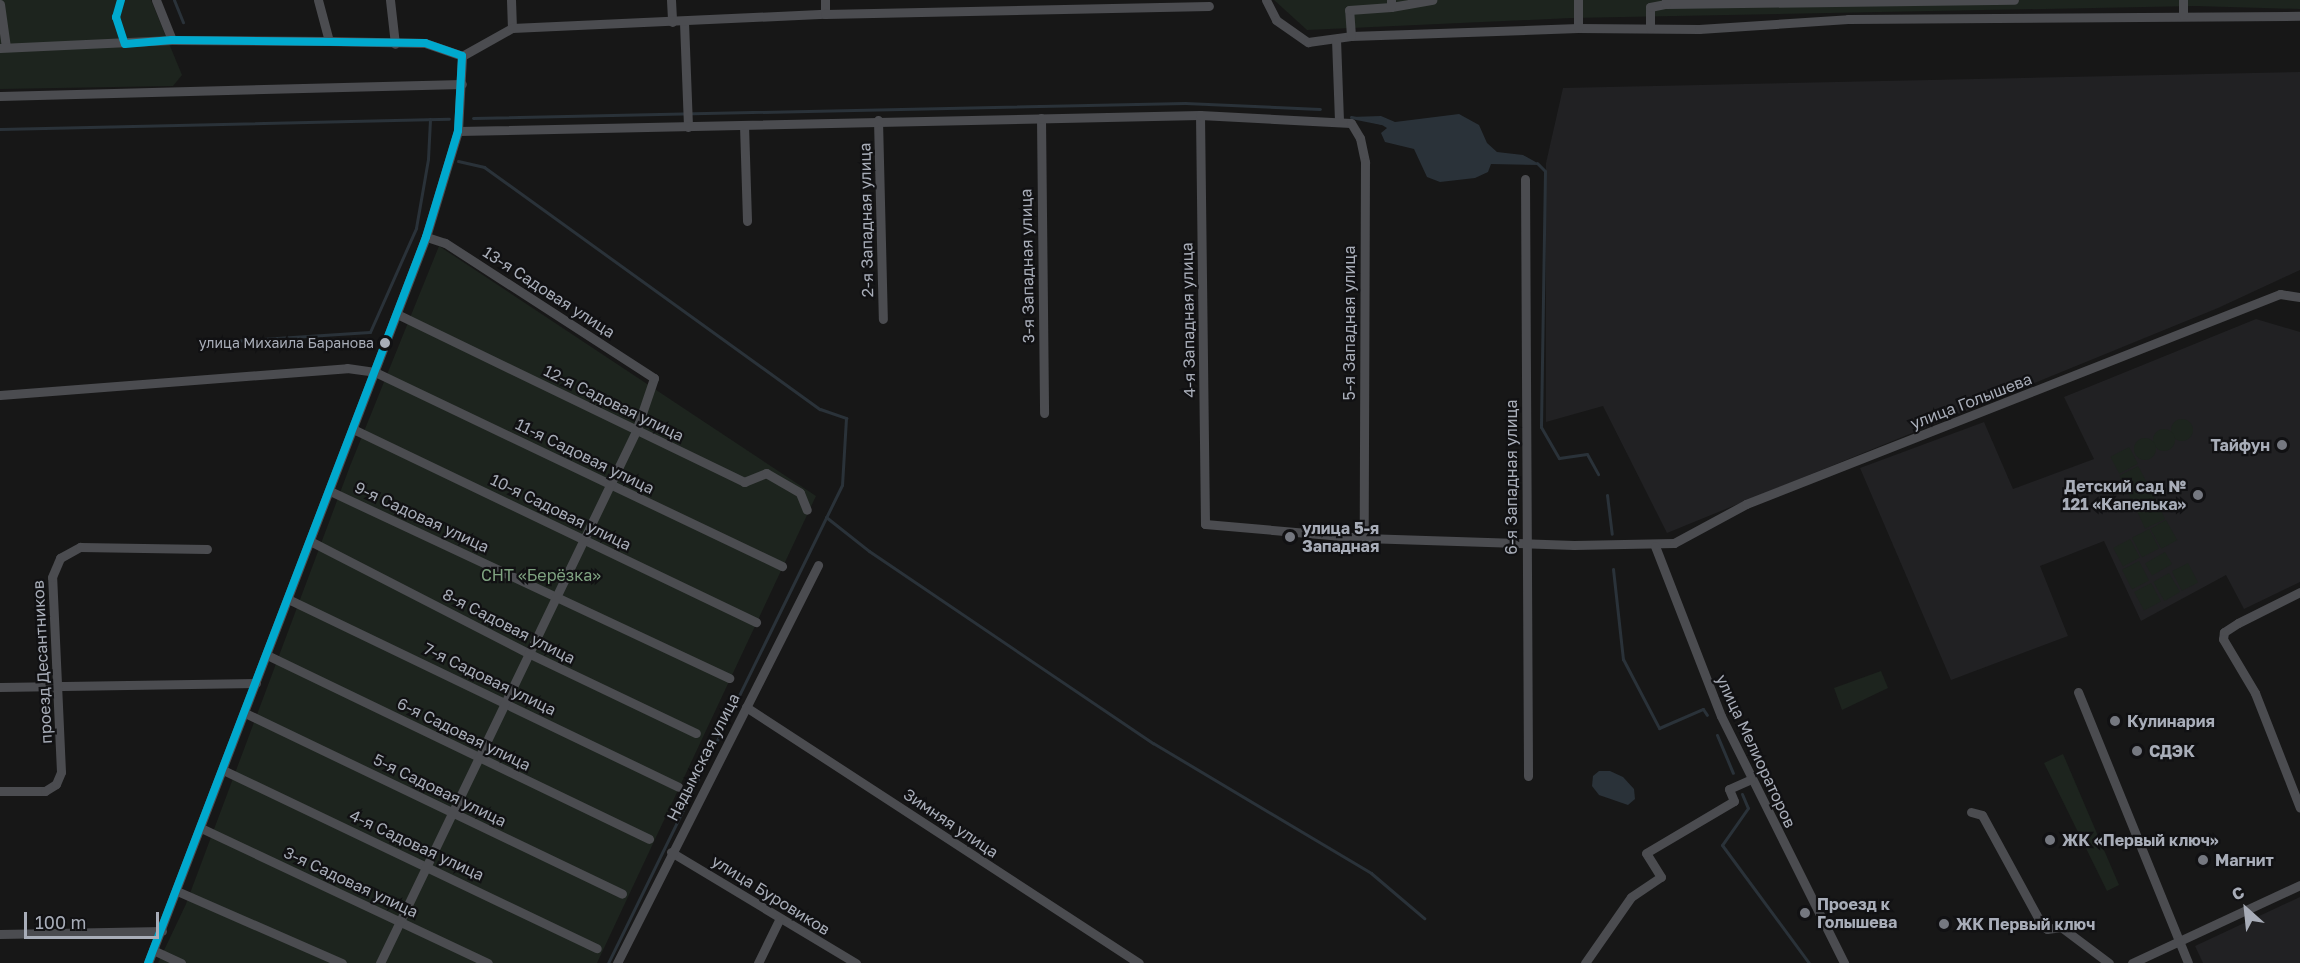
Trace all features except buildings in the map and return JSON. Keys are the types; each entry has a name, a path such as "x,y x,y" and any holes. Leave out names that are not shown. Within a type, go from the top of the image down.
{"street":[{"path":"156,0 172,40"},
{"path":"318,0 329,41"},
{"path":"390,0 395,44"},
{"path":"511,0 512,28"},
{"path":"671,0 672,22"},
{"path":"825,0 825,14"},
{"path":"982,0 983,12"},
{"path":"1266,0 1276,20 1308,42 1352,36 1578,28 1650,28 1848,19 2300,16"},
{"path":"1352,36 1348,5 1432,0"},
{"path":"1578,0 1578,28"},
{"path":"1650,28 1650,7 1666,2 2014,0"},
{"path":"2182,15 2183,0"},
{"path":"462,56 512,28 825,14 983,12 1146,3 1209,6"},
{"path":"0,4 3,47 172,40 329,41 434,45 462,56"},
{"path":"684,22 688,127"},
{"path":"458,131 688,127 878,120 1200,116 1339,120 1336,39"},
{"path":"148,963 426,237 458,131 462,56"},
{"path":"0,96 462,84"},
{"name":"4-я Западная улица","path":"1200,116 1205,524"},
{"name":"3-я Западная улица","path":"1041,118 1044,413"},
{"name":"2-я Западная улица","path":"878,120 883,319"},
{"name":"5-я Западная улица","path":"1339,120 1351,123 1360,138 1365,162 1364,538"},
{"path":"744,125 747,221"},
{"name":"6-я Западная улица","path":"1525,179 1528,776"},
{"name":"13-я Садовая улица","path":"426,237 445,243 654,378 636,431"},
{"name":"улица Голышева","path":"1205,524 1364,538 1526,544 1655,546 1674,543 1746,504 2280,294 2300,297"},
{"name":"12-я Садовая улица","path":"397,314 744,482 766,473 800,492 807,510"},
{"path":"0,395 347,368 375,372"},
{"name":"11-я Садовая улица","path":"375,372 782,566"},
{"name":"10-я Садовая улица","path":"353,429 756,622"},
{"path":"380,963 636,431"},
{"name":"9-я Садовая улица","path":"330,491 729,678"},
{"name":"8-я Садовая улица","path":"310,542 528,653 696,733"},
{"name":"улица Мелиораторов","path":"1655,546 1706,682 1751,779 1844,963"},
{"name":"проезд Десантников","path":"0,790 45,791 56,784 62,764 60,686 52,577 64,554 80,548 207,549"},
{"name":"Надымская улица","path":"616,963 818,565"},
{"path":"2300,592 2224,632 2223,639 2255,693 2300,808"},
{"name":"7-я Садовая улица","path":"288,599 678,787"},
{"name":"6-я Садовая улица","path":"267,655 649,839"},
{"path":"0,687 256,683"},
{"path":"2078,692 2188,963"},
{"name":"Зимняя улица","path":"746,706 1139,963"},
{"name":"5-я Садовая улица","path":"245,713 622,894"},
{"name":"4-я Садовая улица","path":"223,770 597,948"},
{"path":"1585,963 1631,897 1661,877 1646,853 1734,801 1729,789 1751,779"},
{"path":"1971,812 1982,815 2042,925 2047,929 2061,927 2109,963"},
{"name":"3-я Садовая улица","path":"201,828 488,963"},
{"name":"улица Буровиков","path":"671,852 780,920 856,963"},
{"path":"2132,963 2180,943 2300,885"},
{"path":"177,891 342,963"},
{"path":"758,963 780,920"},
{"path":"0,933 162,931"},
{"path":"153,950 181,963"}],"shaded area":[{"path":"2300,72 2300,270 2218,308 1667,533 1603,406 1546,422 1546,163 1563,88"},
{"path":"1459,114 1479,125 1487,143 1497,152 1523,155 1541,165 1491,164 1488,172 1475,178 1440,182 1427,177 1414,149 1385,142 1381,133 1387,128 1351,117 1381,116 1395,122"},
{"path":"2256,319 2300,332 2300,582 2244,609 2226,575 2141,621 2104,541 2040,566 2068,636 1951,680 1860,468 1984,422 2013,489 2094,459 2064,397"},
{"path":"1599,771 1610,771 1623,777 1634,789 1635,799 1628,805 1599,795 1592,786 1593,776"},
{"path":"2300,897 2300,963 2203,963 2195,946"}],"green space":[{"path":"0,0 151,0 182,75 173,86 0,89"},
{"path":"1274,0 2300,0 2300,9 2195,6 1571,18 1307,30"},
{"name":"СНТ «Берёзка»","path":"439,246 816,496 597,963 158,963 186,904 350,466"},
{"path":"2182,419 2192,426 2193,430 2186,440 2182,441 2172,434 2171,430 2178,420"},
{"path":"2164,429 2174,436 2175,440 2168,450 2164,451 2154,444 2153,440 2160,430"},
{"path":"2145,438 2155,445 2156,449 2149,459 2145,460 2135,453 2134,449 2141,439"},
{"path":"2129,447 2138,464 2119,474 2110,457"},
{"path":"2138,466 2147,483 2128,493 2119,476"},
{"path":"2148,484 2156,501 2136,511 2128,493"},
{"path":"2157,502 2165,519 2145,529 2137,511"},
{"path":"2166,520 2177,540 2161,549 2150,529"},
{"path":"2149,529 2159,549 2142,557 2132,538"},
{"path":"2130,539 2140,558 2123,566 2113,548"},
{"path":"2165,552 2172,564 2152,576 2145,564"},
{"path":"2139,561 2149,581 2132,589 2122,570"},
{"path":"2188,563 2198,583 2182,591 2172,571"},
{"path":"2169,573 2180,592 2164,601 2153,582"},
{"path":"2151,583 2161,602 2144,610 2134,592"},
{"path":"1881,671 1888,688 1842,710 1834,688"},
{"path":"2063,754 2119,885 2107,891 2044,763"}],"waterway":[{"path":"174,0 183,22"},
{"path":"473,118 1185,103 1320,109"},
{"path":"1351,117 1381,123"},
{"path":"232,341 370,332 416,228 428,159 430,119"},
{"path":"0,129 449,119"},
{"path":"458,161 484,167 820,409 846,418 842,485 608,963"},
{"path":"1537,163 1545,171 1541,427 1559,458 1587,454 1598,474"},
{"path":"1607,495 1612,534"},
{"path":"826,517 869,551 1153,743 1371,873 1424,918"},
{"path":"1613,569 1623,659 1659,728 1703,709 1707,715"},
{"path":"1717,735 1733,773"},
{"path":"1742,794 1748,808 1722,845 1809,963"}],"transit line":[{"path":"121,0 116,17 125,44 172,40 425,43 462,56 458,131 426,237 148,963"}],"place":[{"name":"улица Михаила Баранова","path":"385,343"},
{"name":"Тайфун","path":"2282,445"},
{"name":"Детский сад № 121 «Капелька»","path":"2198,495"},
{"name":"улица 5-я Западная","path":"1290,537"},
{"name":"Кулинария","path":"2115,721"},
{"name":"СДЭК","path":"2137,751"},
{"name":"ЖК «Первый ключ»","path":"2050,840"},
{"name":"Магнит","path":"2203,860"},
{"name":"Проезд к Голышева","path":"1805,913"},
{"name":"ЖК Первый ключ","path":"1944,924"}]}
